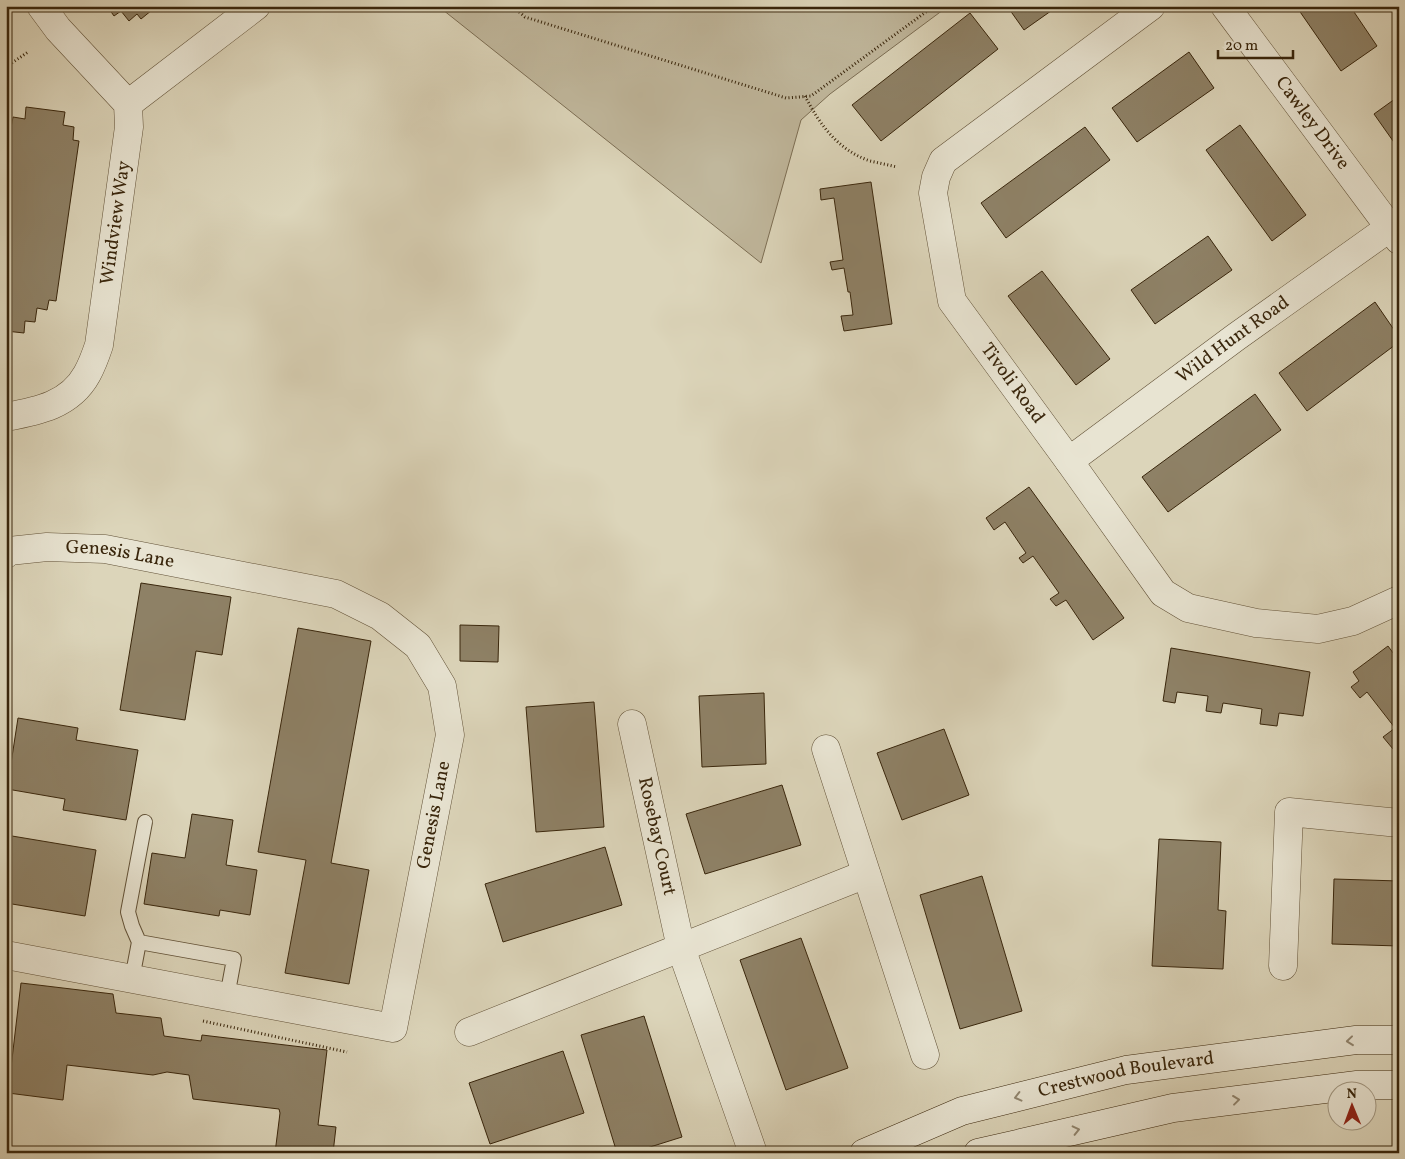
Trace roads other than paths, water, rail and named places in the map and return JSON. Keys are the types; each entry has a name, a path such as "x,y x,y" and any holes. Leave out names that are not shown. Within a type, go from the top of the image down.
{"street":[{"path":"41,6 58,29 128,104 256,6"},
{"name":"Tivoli Road","path":"1151,6 943,161 936,176 934,193 952,301 1163,593 1188,608 1256,623 1318,629 1353,621 1399,600"},
{"name":"Cawley Drive","path":"1225,6 1396,229"},
{"name":"Windview Way","path":"6,417 46,408 67,398 87,374 99,345 129,127 128,104"},
{"name":"Wild Hunt Road","path":"1069,461 1236,337 1396,229"},
{"name":"Genesis Lane","path":"6,554 47,547 105,549 336,594 380,616 418,646 442,686 450,735 393,1028 6,955"},
{"name":"Rosebay Court","path":"632,724 681,948 753,1153"},
{"path":"826,749 926,1054"},
{"path":"1283,966 1289,812 1399,823"},
{"path":"469,1032 866,874"},
{"name":"Crestwood Boulevard","path":"864,1153 962,1111 1126,1070 1356,1040 1399,1040"},
{"path":"978,1153 1173,1108 1357,1085 1399,1085"}],"lane":[{"path":"132,979 139,942 128,912 145,822"},
{"path":"139,942 234,960 227,997"}]}
